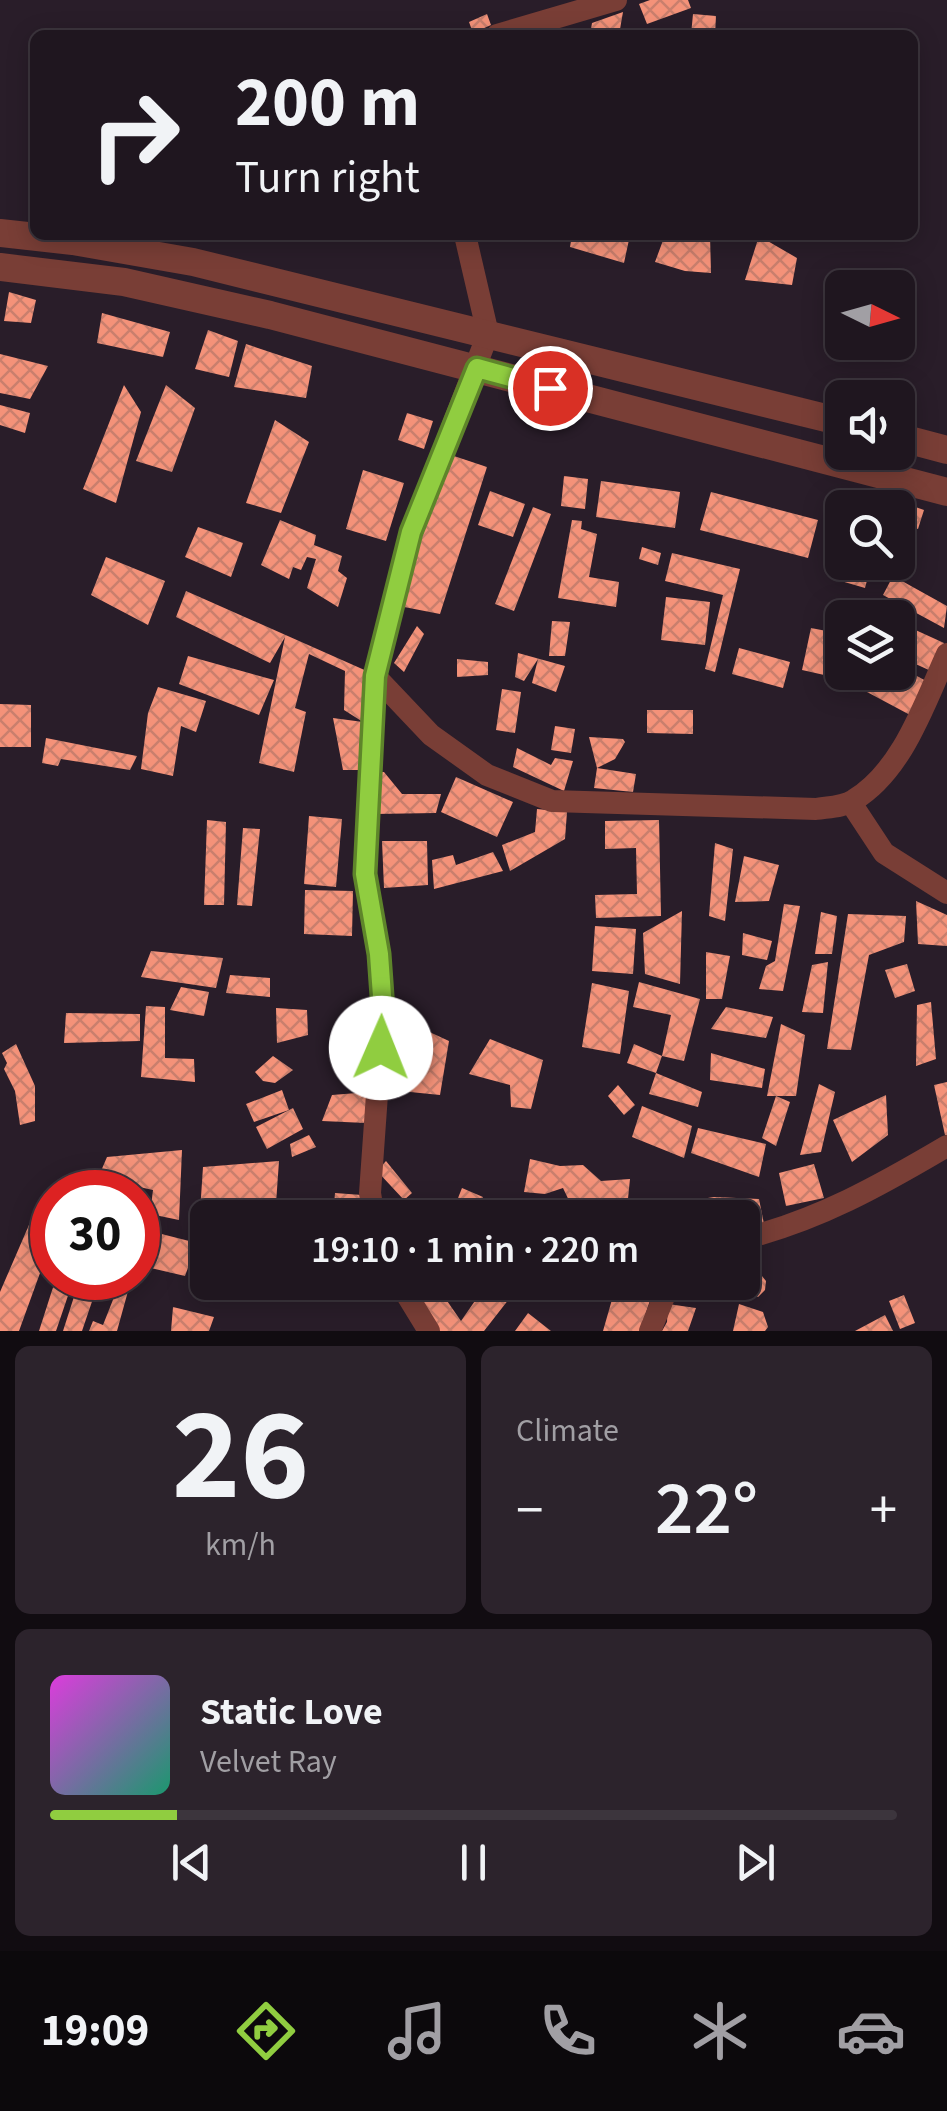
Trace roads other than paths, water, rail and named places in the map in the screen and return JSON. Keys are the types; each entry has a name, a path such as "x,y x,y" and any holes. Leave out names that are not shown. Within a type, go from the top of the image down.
{"street":[{"path":"514,30 616,0"},
{"path":"0,233 30,236"},
{"path":"73,240 194,262 825,418"},
{"path":"371,1200 383,1010 379,954 365,874 375,676 411,532 488,334 466,240"},
{"path":"0,268 124,282 477,368 947,492"},
{"path":"915,442 947,450"},
{"path":"375,676 431,735 473,765 552,801 816,809 851,803 886,775 947,654"},
{"path":"851,803 884,853 947,893"},
{"path":"760,1234 839,1207 947,1146"},
{"path":"410,1300 429,1331"},
{"path":"650,1331 663,1300"}]}
